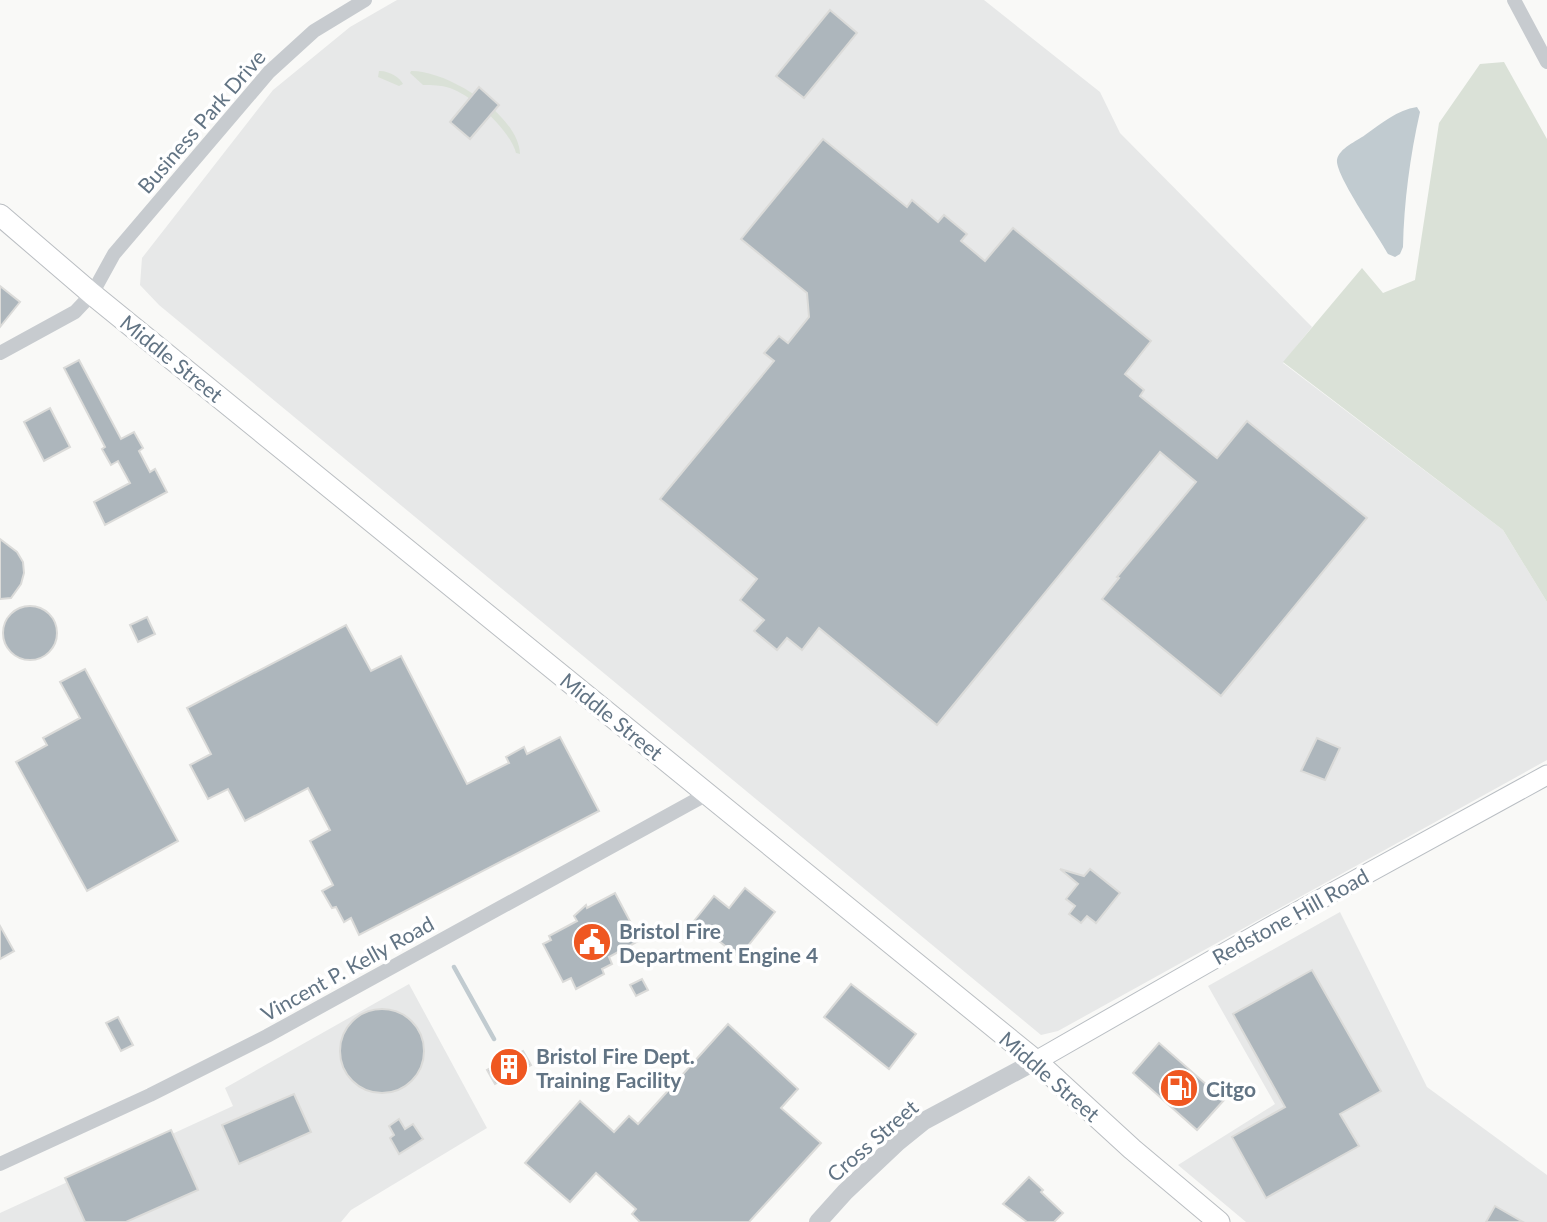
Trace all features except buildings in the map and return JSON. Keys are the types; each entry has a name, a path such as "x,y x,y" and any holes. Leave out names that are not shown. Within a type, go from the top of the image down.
{"main road":[{"name":"Middle Street","path":"0,215 92,294 1036,1061 1132,1149 1219,1222"},
{"name":"Redstone Hill Road","path":"1036,1061 1279,921 1547,775"}],"street":[{"name":"Business Park Drive","path":"0,353 71,315 92,294 114,254 269,72 314,31 365,0"},
{"path":"1514,0 1547,62"},
{"name":"Vincent P. Kelly Road","path":"0,1164 150,1095 267,1036 707,794"},
{"name":"Cross Street","path":"818,1222 845,1192 924,1121 1036,1061"}],"shaded area":[{"path":"397,0 984,0 1100,92 1120,133 1312,327 1283,363 1503,530 1547,602 1547,760 1058,1031 1041,1035 159,305 140,285 142,258 273,90 350,27"},
{"path":"1504,62 1547,139 1547,602 1503,530 1283,362 1362,268 1383,293 1415,280 1439,123 1480,64"},
{"path":"379,71 393,74 403,84 399,86 378,77"},
{"path":"411,71 443,78 479,97 508,124 517,139 520,154 516,153 499,124 469,98 450,88 423,85"},
{"path":"1417,107 1420,112 1408,179 1403,247 1395,257 1388,254 1358,206 1343,179 1337,160 1345,148 1396,114"},
{"path":"1340,912 1427,1087 1547,1175 1547,1222 1246,1222 1178,1165 1275,1104 1208,986"},
{"path":"409,984 487,1128 351,1210 341,1222 0,1222 0,1213 233,1106 225,1088"}],"waterway":[{"path":"454,967 494,1039"}],"place":[{"name":"Bristol Fire Department Engine 4","path":"592,942"},
{"name":"Bristol Fire Dept. Training Facility","path":"509,1067"},
{"name":"Citgo","path":"1179,1088"}]}
